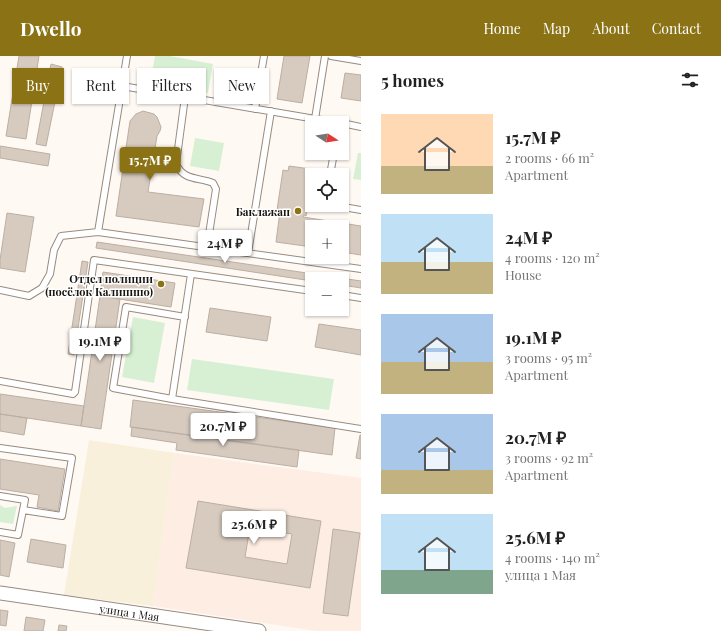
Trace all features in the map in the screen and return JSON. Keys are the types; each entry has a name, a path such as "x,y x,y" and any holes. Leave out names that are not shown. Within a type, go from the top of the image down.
{"street":[{"name":"улица 1 Мая","path":"0,593 179,626 259,631"}],"lane":[{"path":"125,68 127,56"},
{"path":"255,109 264,56"},
{"path":"315,116 325,56"},
{"path":"332,56 361,61"},
{"path":"206,101 305,117"},
{"path":"98,232 119,104"},
{"path":"183,104 176,164 179,171 184,175 213,183 216,189 207,247"},
{"path":"248,253 271,111"},
{"path":"349,125 361,127"},
{"path":"349,208 361,210"},
{"path":"0,290 29,296 42,288 50,274 54,250 61,236 98,232 361,269"},
{"path":"0,381 73,394 75,392 94,260 305,290"},
{"path":"172,399 192,274"},
{"path":"349,296 361,298"},
{"path":"185,317 126,307 113,388 172,399 361,429"},
{"path":"0,448 72,458 62,516 23,510"},
{"path":"0,496 25,500 18,535 0,532"}],"shaded area":[{"path":"89,440 174,453 153,606 64,595"},
{"path":"174,453 361,478 361,631 316,631 153,606"}],"green space":[{"path":"155,56 170,56 213,64 208,93 206,93 206,68 153,68"},
{"path":"195,138 224,143 219,171 190,166"},
{"path":"358,153 361,153 361,180 353,179"},
{"path":"133,317 165,323 154,383 122,377"},
{"path":"192,359 334,379 329,410 187,390"},
{"path":"0,505 5,508 17,506 13,524 0,522"}],"building":[{"path":"19,56 39,56 37,68 17,68"},
{"path":"284,56 310,56 302,103 277,99"},
{"path":"51,64 62,67 62,68 50,68"},
{"path":"345,73 361,75 361,101 341,98"},
{"path":"12,99 12,104 31,104 26,139 6,136"},
{"path":"44,104 55,104 46,146 36,144"},
{"path":"143,111 154,114 157,117 161,127 157,136 148,192 204,199 199,227 116,216 130,121 136,114"},
{"path":"0,146 50,154 48,166 0,158"},
{"path":"289,166 305,168 305,212 307,212 306,216 304,215 303,217 322,220 305,220 305,246 276,242 280,211 277,210 283,170 288,171"},
{"path":"7,213 34,217 25,272 0,268"},
{"path":"349,224 361,226 361,255 349,253"},
{"path":"97,242 305,273 305,280 96,248"},
{"path":"82,261 88,262 74,355 68,354"},
{"path":"103,272 175,283 171,307 100,296"},
{"path":"349,279 361,281 361,288 349,286"},
{"path":"100,296 120,299 101,429 81,426"},
{"path":"210,308 271,317 267,341 206,332"},
{"path":"319,324 361,330 361,355 315,347"},
{"path":"0,394 84,406 81,426 0,414"},
{"path":"133,400 335,428 332,455 130,427"},
{"path":"0,414 27,418 24,435 0,431"},
{"path":"132,427 299,450 297,467 176,450 177,443 131,436"},
{"path":"361,435 361,459 356,458"},
{"path":"0,459 65,469 58,511 37,507 39,495 0,489"},
{"path":"198,501 321,521 310,588 186,568","holes":["250,527 292,534 287,564 245,557"]},
{"path":"333,529 360,533 348,616 323,613"},
{"path":"31,539 66,545 63,568 27,562"},
{"path":"0,540 15,543 9,577 0,575"},
{"path":"0,610 8,611 6,626 0,625"},
{"path":"26,617 45,620 43,631 24,631"},
{"path":"59,625 67,626 66,631 58,631"}],"place":[{"name":"Баклажан","path":"298,211"},
{"name":"Отдел полиции (посёлок Калинино)","path":"161,284"}]}
